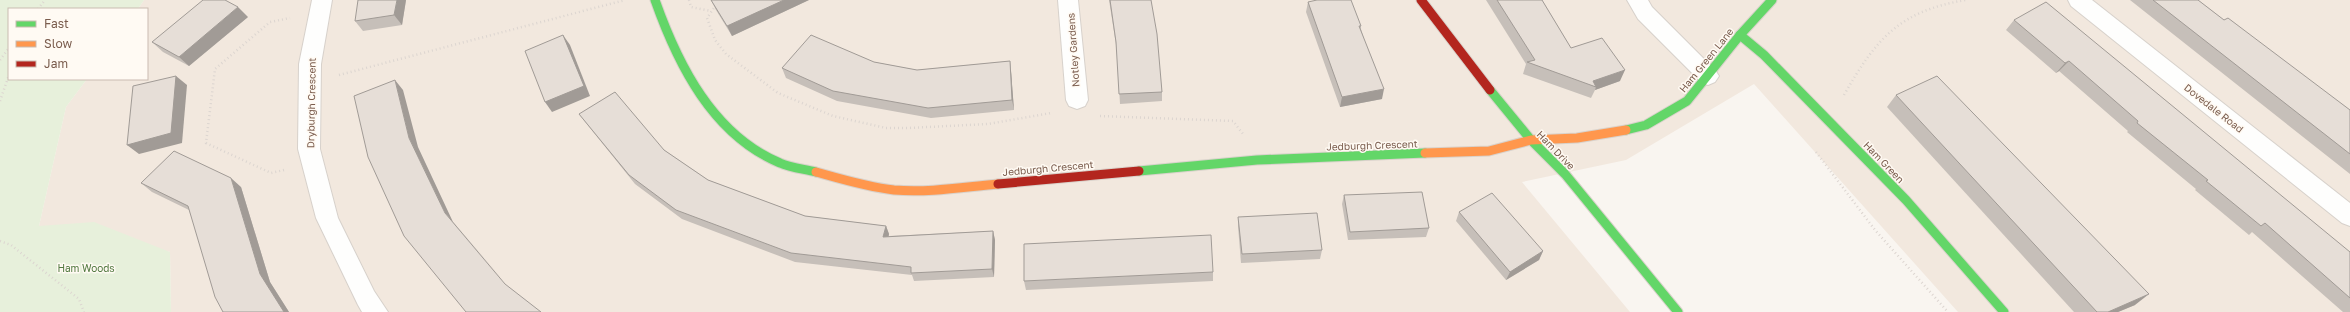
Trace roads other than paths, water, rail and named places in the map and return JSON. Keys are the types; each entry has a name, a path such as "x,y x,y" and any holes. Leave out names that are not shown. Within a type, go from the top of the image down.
{"street":[{"name":"Jedburgh Crescent","path":"655,0 661,25 678,60 704,102 742,139 777,161 823,174 883,188 928,190 1257,160 1489,151 1531,140"},
{"name":"Notley Gardens","path":"1068,0 1077,100"},
{"name":"Ham Drive","path":"1422,0 1500,104 1531,140 1565,174 1678,312"},
{"path":"1637,0 1645,13 1708,76"},
{"name":"Ham Green Lane","path":"1531,140 1577,138 1611,133 1646,125 1687,101 1740,35 1772,0"},
{"name":"Dovedale Road","path":"2078,0 2350,216"},
{"name":"Dryburgh Crescent","path":"321,6 310,64 309,149 327,218 366,298 376,312"},
{"name":"Ham Green","path":"1740,35 1764,55 1906,200 2004,312"}],"park label":[{"name":"Ham Woods","path":"86,268"}]}
